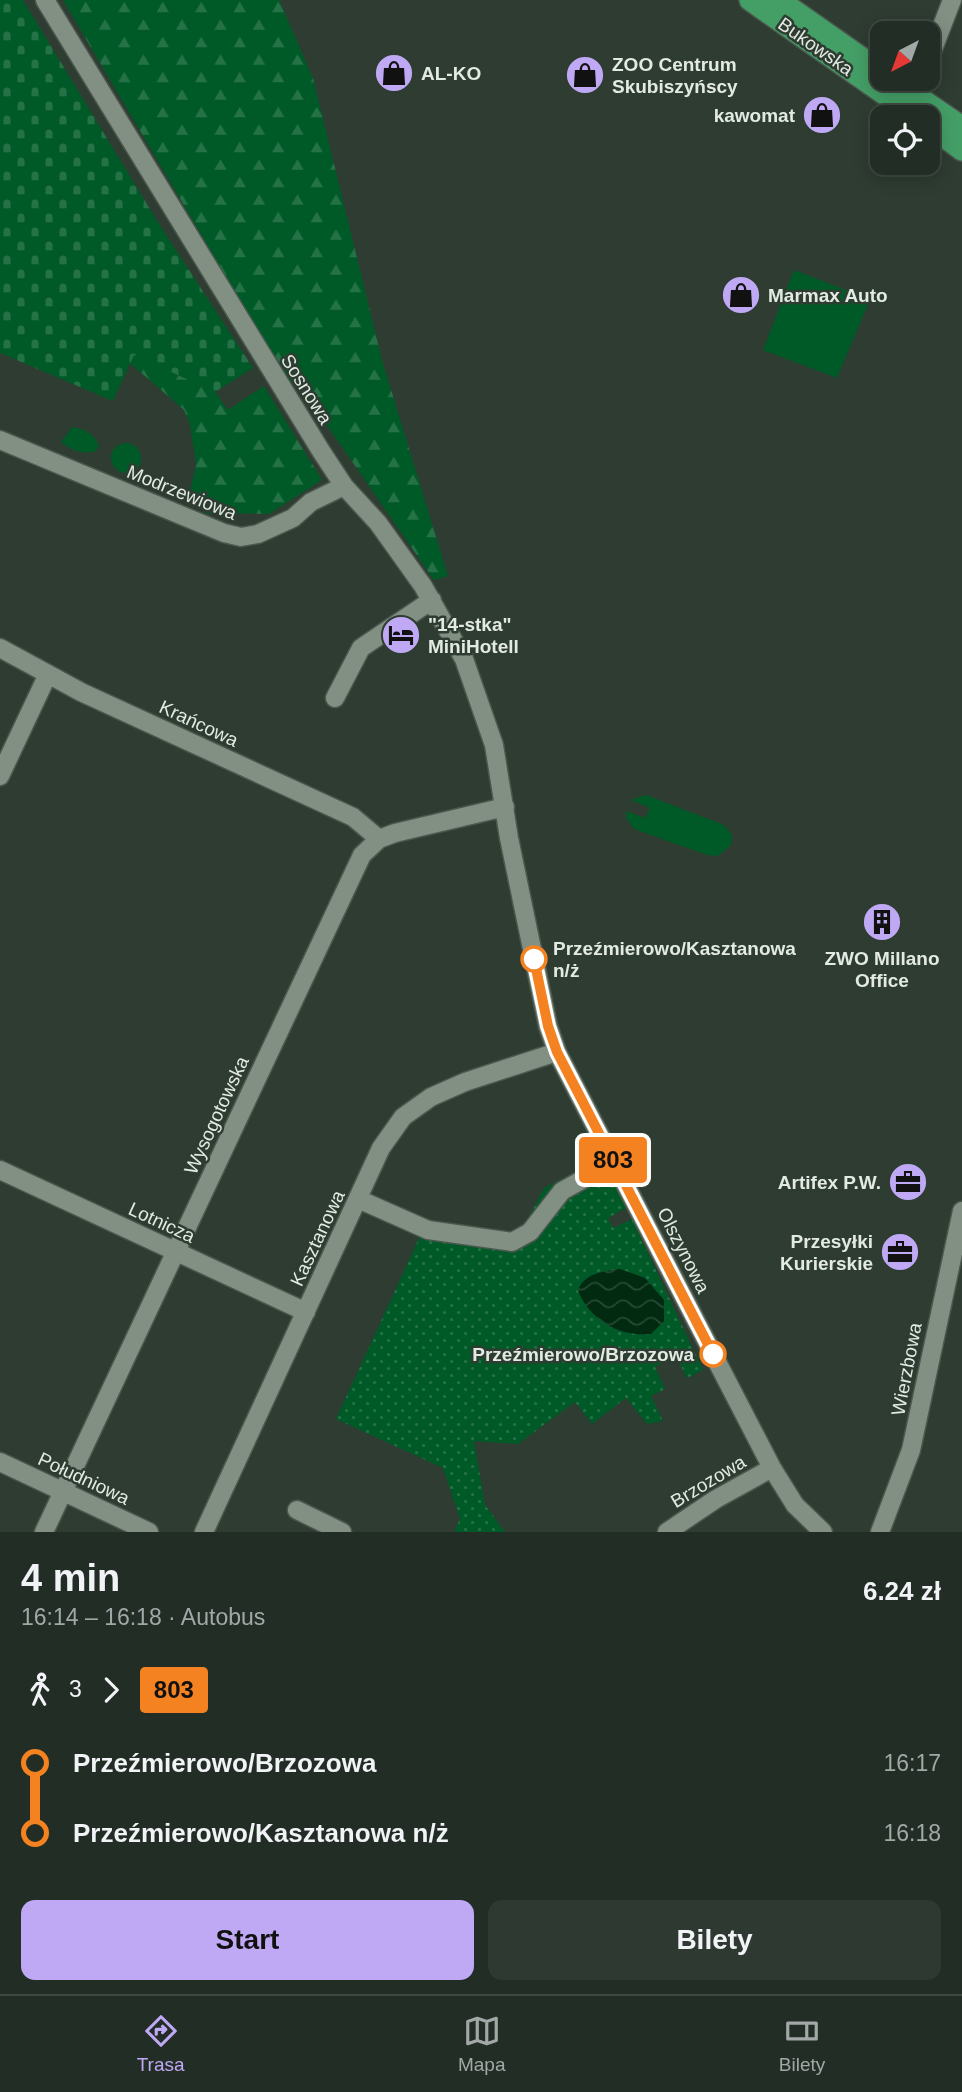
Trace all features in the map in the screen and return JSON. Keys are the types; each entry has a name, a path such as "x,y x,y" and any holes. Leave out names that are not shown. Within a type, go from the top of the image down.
{"main road":[{"name":"Bukowska","path":"750,0 900,105"},
{"name":"Bukowska","path":"779,0 870,64"},
{"path":"922,91 962,127"},
{"path":"940,134 962,150"}],"street":[{"name":"Sosnowa","path":"45,0 344,486 378,523 432,600 464,659 485,713 505,807"},
{"path":"940,30 952,0"},
{"name":"Modrzewiowa","path":"0,440 224,533 241,537 258,534 293,518 311,502 344,486"},
{"path":"335,698 361,648 432,600"},
{"name":"Krańcowa","path":"0,648 48,674 352,817 379,839"},
{"path":"0,776 48,674"},
{"path":"379,839 505,807"},
{"name":"Olszynowa","path":"505,807 548,1026 557,1052 772,1468 794,1505 823,1532"},
{"name":"Wysogotowska","path":"44,1532 351,876 362,855 379,839"},
{"name":"Kasztanowa","path":"204,1532 381,1148 403,1117 447,1089 557,1052"},
{"path":"358,1199 428,1230 512,1242 530,1232 562,1191 614,1162"},
{"name":"Lotnicza","path":"0,1170 306,1312"},
{"name":"Wierzbowa","path":"880,1532 911,1450 962,1210"},
{"name":"Południowa","path":"0,1462 149,1532"},
{"name":"Brzozowa","path":"667,1532 716,1499 772,1468"},
{"path":"297,1510 342,1532"}],"green space":[{"path":"0,0 23,0 159,224 253,368 215,392 134,355 113,401 0,353"},
{"path":"63,0 279,0 313,78 382,360 448,576 434,580 324,421 284,375"},
{"path":"794,270 866,298 869,302 837,378 763,350"},
{"path":"133,354 215,392 228,410 264,386 322,480 269,514 206,513 188,499 196,465 190,424 184,410 130,363"},
{"path":"72,427 92,435 99,446 96,451 77,451 61,442"},
{"path":"126,443 132,444 140,452 140,464 132,472 126,473 120,472 112,464 111,458 112,452 120,444"},
{"path":"646,795 724,825 732,835 731,845 718,856 707,855 634,829 626,818 626,811 645,818 650,808 631,800"},
{"path":"601,1159 626,1208 608,1218 613,1228 632,1219 703,1370 687,1378 676,1356 655,1367 665,1389 651,1396 663,1421 647,1424 626,1398 592,1424 575,1402 518,1444 474,1441 485,1505 505,1532 454,1532 460,1519 443,1468 336,1419 421,1234 514,1245 544,1188"}],"water":[{"path":"620,1269 645,1278 664,1300 664,1321 651,1334 628,1333 607,1325 590,1311 578,1291 590,1277"}],"bus line":[{"name":"803","path":"534,959 548,1026 557,1052 713,1354"}],"place":[{"name":"AL-KO","path":"394,73"},
{"name":"ZOO Centrum Skubiszyńscy","path":"585,75"},
{"name":"kawomat","path":"822,115"},
{"name":"Marmax Auto","path":"741,295"},
{"name":"\"14-stka\" MiniHotell","path":"401,635"},
{"name":"ZWO Millano Office","path":"882,922"},
{"name":"Przeźmierowo/Kasztanowa n/ż","path":"534,959"},
{"name":"Artifex P.W.","path":"908,1182"},
{"name":"Przesyłki Kurierskie","path":"900,1252"},
{"name":"Przeźmierowo/Brzozowa","path":"713,1354"}]}
